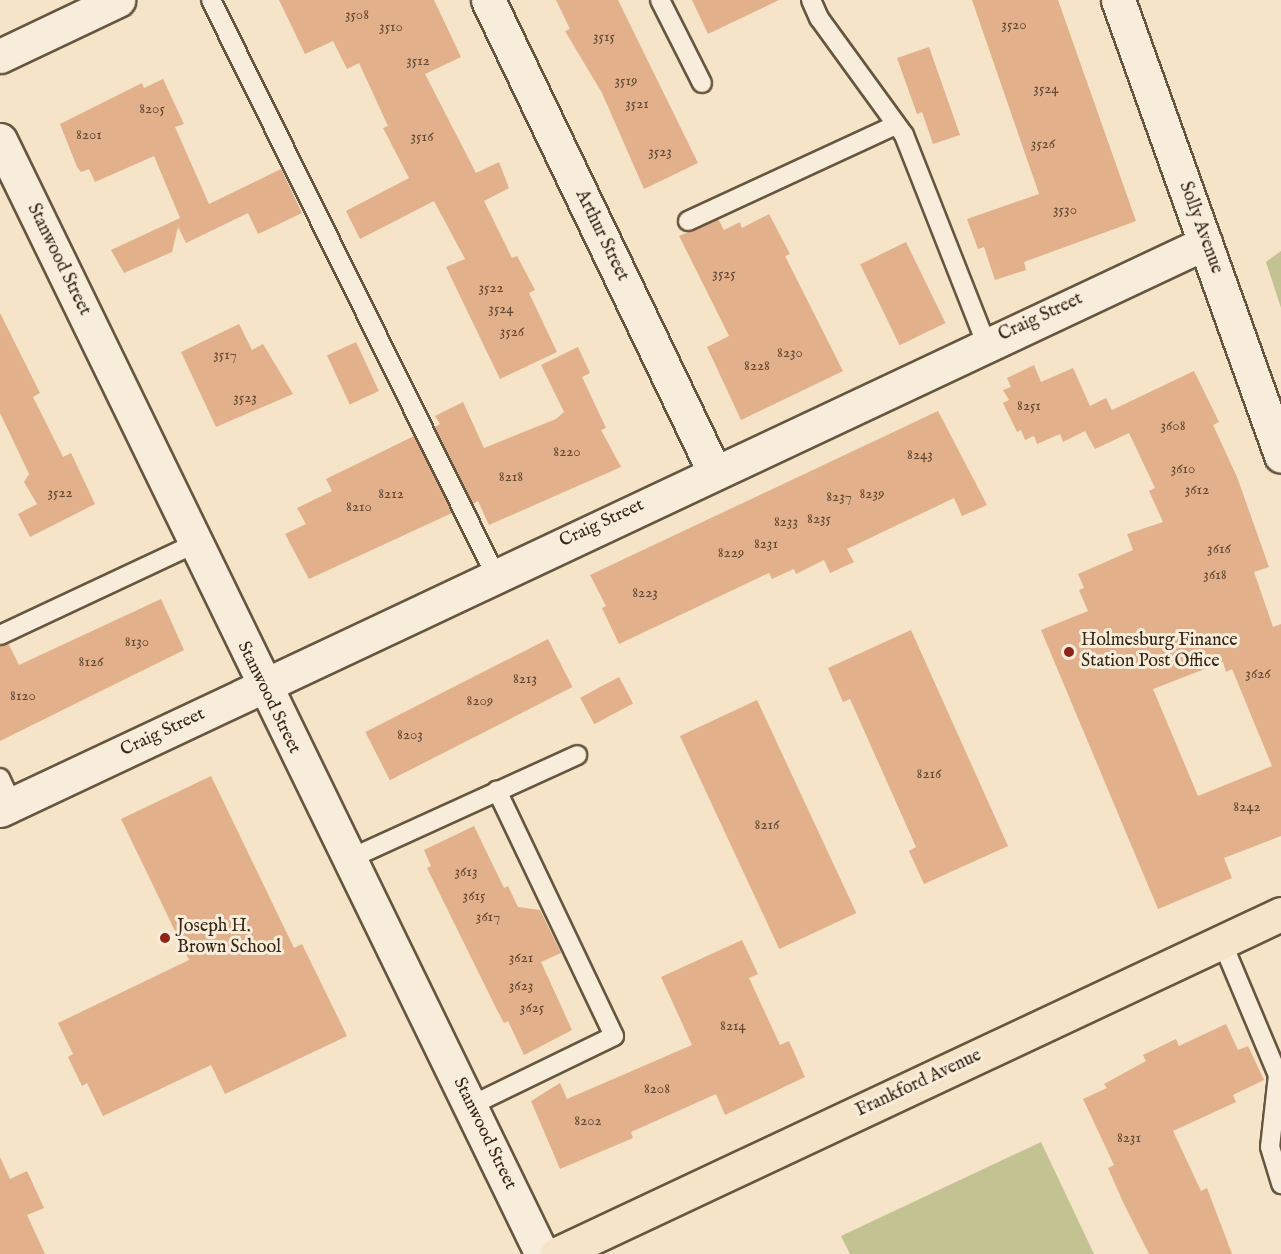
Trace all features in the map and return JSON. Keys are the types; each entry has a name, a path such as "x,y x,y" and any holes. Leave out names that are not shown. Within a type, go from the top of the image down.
{"main road":[{"name":"Frankford Avenue","path":"557,1254 1281,914"}],"street":[{"path":"0,56 118,0"},
{"name":"Arthur Street","path":"488,0 714,471"},
{"name":"Solly Avenue","path":"1118,0 1281,456"},
{"name":"Stanwood Street","path":"0,140 262,686 542,1254"},
{"name":"Craig Street","path":"4,797 262,686 986,343 1205,243"}],"lane":[{"path":"212,0 495,574"},
{"path":"660,0 702,83"},
{"path":"811,0 819,18 904,135 986,343"},
{"path":"688,221 896,125"},
{"path":"0,635 194,544"},
{"path":"347,860 577,755"},
{"path":"470,1106 614,1036 497,791"},
{"path":"1222,942 1278,1075 1270,1147 1281,1184"}],"green space":[{"path":"1281,251 1281,308 1266,262"},
{"path":"1041,1142 1094,1254 850,1254 841,1236"}],"building":[{"path":"279,0 434,0 461,57 425,74 476,173 499,162 509,188 484,201 512,258 517,256 535,290 529,293 557,352 500,379 446,267 465,259 434,201 360,239 346,211 409,178 383,128 388,126 359,63 347,69 333,41 305,54"},
{"path":"556,0 618,0 698,163 644,189 602,93 565,31 570,29"},
{"path":"692,0 779,0 708,34"},
{"path":"972,0 1058,0 1136,221 1024,262 1026,270 995,280 984,247 978,249 967,219 1039,194"},
{"path":"929,47 960,135 933,144 922,112 917,114 897,58"},
{"path":"163,79 184,124 175,127 209,204 281,169 302,213 258,234 248,213 186,243 178,227 172,252 124,273 111,250 180,218 154,156 95,182 89,169 81,172 77,167 60,124 142,83 144,88"},
{"path":"769,214 790,254 785,256 843,371 741,420 707,347 729,336 679,236 718,219 724,230 740,222 742,228"},
{"path":"906,242 945,323 900,345 860,264"},
{"path":"0,313 40,393 33,397 63,457 71,453 95,504 30,537 18,514 37,504 24,482 29,474 0,413"},
{"path":"239,324 252,350 263,344 293,394 216,427 181,352"},
{"path":"356,342 379,391 350,404 327,356"},
{"path":"578,347 590,373 582,377 606,428 601,430 621,467 489,525 478,501 473,504 435,427 440,424 435,416 463,402 484,448 556,419 564,412 541,365"},
{"path":"1034,365 1041,382 1073,368 1090,406 1106,398 1112,410 1194,371 1219,422 1213,425 1237,477 1269,567 1254,572 1273,627 1281,624 1281,836 1224,858 1232,878 1158,909 1041,630 1088,611 1079,590 1084,588 1078,574 1133,550 1127,534 1163,522 1149,491 1155,488 1129,433 1095,449 1085,431 1063,442 1060,434 1037,444 1034,436 1025,440 1021,430 1017,432 1003,403 1009,400 1003,390 1011,387 1007,378","holes":["1223,662 1226,672 1232,669 1272,766 1198,796 1153,689"]},
{"path":"938,411 987,505 962,516 954,498 847,549 854,562 830,573 824,560 796,574 794,569 772,579 769,573 619,644 602,608 606,606 590,575"},
{"path":"414,436 452,513 309,579 285,534 306,524 297,508 332,491 326,479"},
{"path":"161,599 184,650 0,741 0,646 8,643 19,665"},
{"path":"911,630 1008,846 924,884 909,851 916,847 850,699 843,702 828,668"},
{"path":"548,639 573,687 390,780 365,732"},
{"path":"619,677 633,703 594,724 580,698"},
{"path":"757,700 856,913 779,949 680,736"},
{"name":"Joseph H. Brown School","path":"211,776 294,948 302,944 347,1036 225,1094 211,1065 103,1116 87,1083 82,1086 68,1057 73,1054 58,1023 189,960 121,819"},
{"path":"474,826 504,888 508,886 518,907 540,910 561,953 541,962 572,1030 524,1055 508,1021 504,1023 496,1008 427,868 431,866 424,850"},
{"path":"742,940 758,974 749,978 780,1045 789,1041 805,1077 725,1115 716,1094 631,1132 633,1138 560,1169 531,1101 560,1083 567,1099 692,1045 661,977"},
{"path":"1226,1024 1238,1050 1248,1046 1264,1080 1233,1095 1236,1102 1173,1131 1201,1191 1207,1188 1232,1254 1149,1254 1108,1168 1114,1165 1083,1099 1107,1088 1104,1084 1146,1061 1143,1055 1176,1039 1179,1046"},
{"path":"0,1157 10,1179 27,1171 44,1208 27,1215 45,1254 0,1254"}],"place":[{"name":"Holmesburg Finance Station Post Office","path":"1069,652"},
{"name":"Joseph H. Brown School","path":"165,938"}]}
